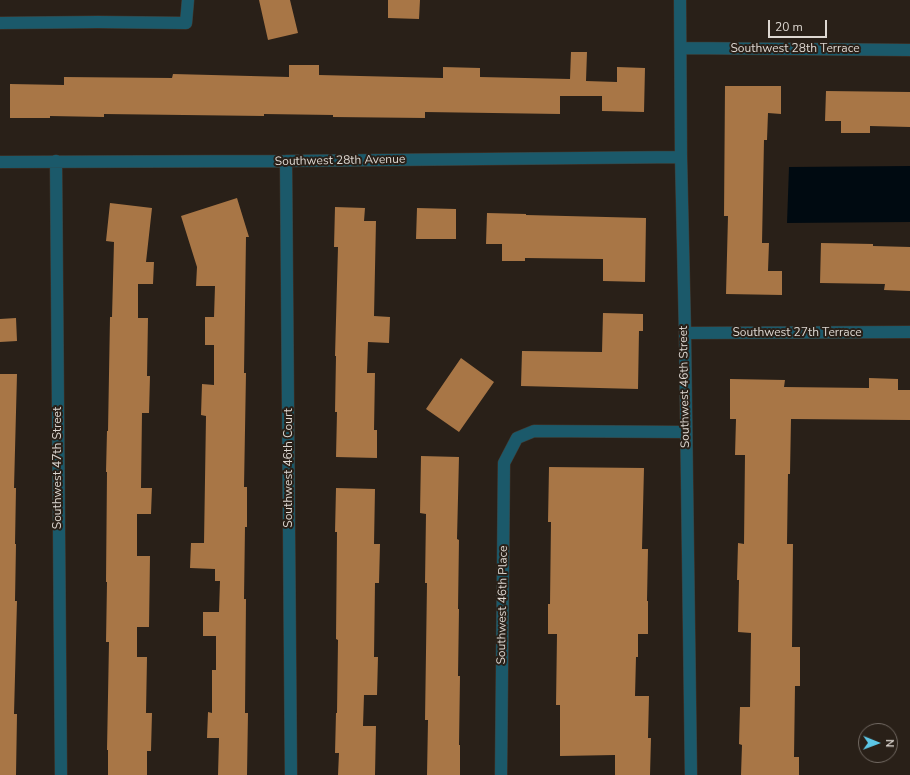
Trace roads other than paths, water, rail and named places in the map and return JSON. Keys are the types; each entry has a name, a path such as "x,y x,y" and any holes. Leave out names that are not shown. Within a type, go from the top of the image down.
{"street":[{"path":"0,23 186,23 188,0"},
{"name":"Southwest 46th Street","path":"680,0 681,157 691,775"},
{"name":"Southwest 28th Terrace","path":"680,48 910,50"},
{"name":"Southwest 28th Avenue","path":"0,162 681,157"},
{"name":"Southwest 47th Street","path":"56,161 60,775"},
{"name":"Southwest 46th Court","path":"286,161 291,775"},
{"name":"Southwest 27th Terrace","path":"685,333 910,332"},
{"name":"Southwest 46th Place","path":"501,775 504,463 516,438 534,431 686,432"}]}
